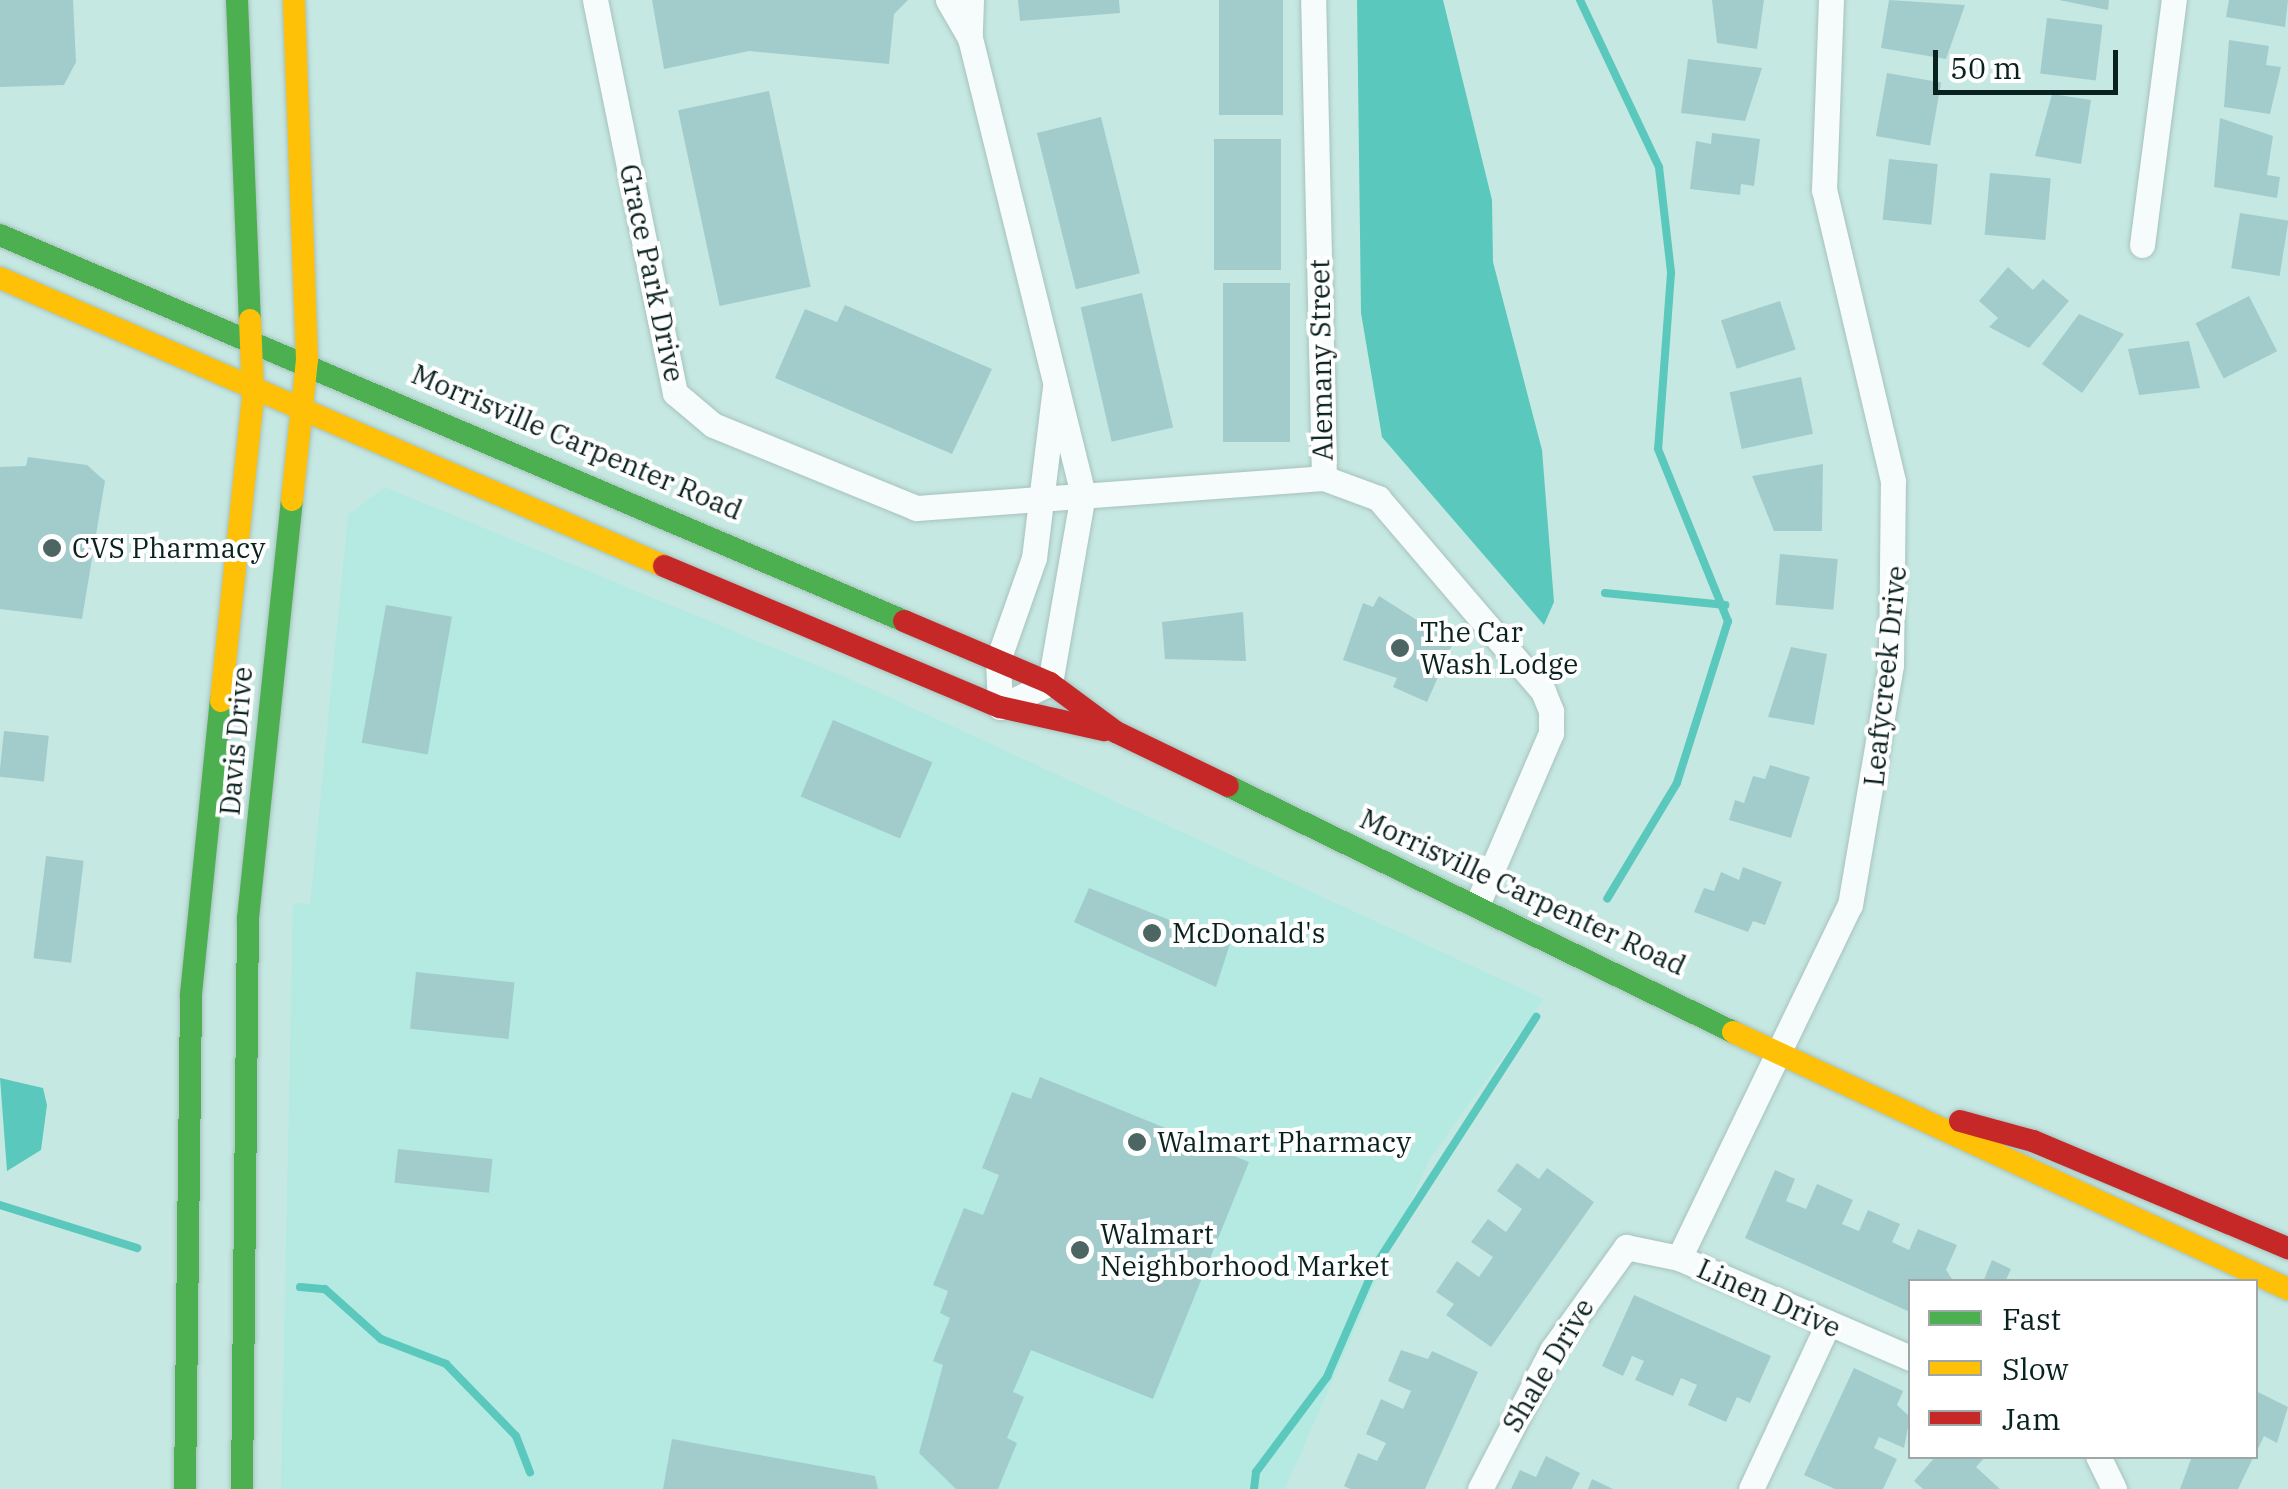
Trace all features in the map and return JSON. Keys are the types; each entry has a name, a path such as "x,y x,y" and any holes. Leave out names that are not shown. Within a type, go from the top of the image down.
{"main road":[{"name":"Davis Drive","path":"185,1489 191,994 253,394 254,341 237,0"},
{"name":"Davis Drive","path":"242,1489 248,918 308,359 295,1"},
{"name":"Morrisville Carpenter Road","path":"0,235 254,341 308,359 1050,682 1116,732 1782,1048 2022,1172 2288,1288"},
{"name":"Morrisville Carpenter Road","path":"0,278 303,416 1000,708 1116,732"},
{"name":"Morrisville Carpenter Road","path":"1904,1108 2032,1140 2288,1248"}],"street":[{"name":"Grace Park Drive","path":"595,0 675,393 713,424 916,508 1044,498"},
{"path":"948,0 970,38"},
{"path":"971,0 970,38 1082,494 1050,682 1000,708 998,660 1044,498 1055,388"},
{"name":"Alemany Street","path":"1044,498 1324,478 1312,0"},
{"name":"Leafycreek Drive","path":"1679,1258 1833,951 1863,857 1898,580 1890,464 1824,190 1832,0"},
{"path":"2142,245 2174,0"},
{"path":"1324,478 1378,498 1543,690 1551,712 1551,733 1477,905"},
{"name":"Linen Drive","path":"1626,1247 1679,1258 1908,1357"},
{"name":"Shale Drive","path":"1480,1489 1552,1350 1626,1247"},
{"path":"1750,1489 1828,1324"},
{"path":"2099,1459 2114,1489"}],"shaded area":[{"path":"385,487 852,680 1544,999 1429,1160 1285,1489 281,1489 293,903 310,904 348,515"}],"water":[{"path":"1357,0 1443,0 1492,200 1493,262 1542,450 1554,602 1544,625 1382,437 1361,313"},
{"path":"0,1078 43,1088 47,1105 41,1150 7,1171"}],"building":[{"path":"0,0 73,0 76,62 64,85 0,87"},
{"path":"652,0 908,0 894,14 889,64 749,51 664,69"},
{"path":"1018,0 1119,0 1120,13 1020,21"},
{"path":"1219,0 1283,0 1283,115 1219,115"},
{"path":"1712,0 1764,0 1757,49 1717,43"},
{"path":"1889,0 1965,5 1946,59 1881,48"},
{"path":"2059,0 2109,0 2108,10"},
{"path":"2229,0 2288,0 2285,27 2226,17"},
{"path":"2047,18 2103,25 2096,80 2040,74"},
{"path":"2229,40 2269,46 2266,65 2281,67 2270,114 2224,107"},
{"path":"1688,59 1762,68 1745,121 1681,113"},
{"path":"1887,73 1941,83 1930,146 1876,136"},
{"path":"769,91 811,287 720,306 678,110"},
{"path":"2052,94 2091,100 2081,164 2035,156"},
{"path":"1101,117 1140,273 1076,289 1037,133"},
{"path":"2220,118 2273,136 2267,175 2280,177 2277,198 2214,187"},
{"path":"1712,133 1760,139 1754,186 1741,184 1740,195 1690,189 1696,141 1711,144"},
{"path":"1214,139 1281,139 1281,270 1214,270"},
{"path":"1889,159 1938,164 1931,225 1883,220"},
{"path":"1990,173 2051,178 2045,240 1985,235"},
{"path":"2240,213 2288,221 2280,276 2231,268"},
{"path":"2008,267 2033,290 2043,279 2069,301 2029,348 1989,327 1998,318 1979,301"},
{"path":"1223,283 1290,283 1290,442 1223,442"},
{"path":"1142,293 1173,427 1112,442 1081,307"},
{"path":"2249,296 2277,351 2224,378 2196,323"},
{"path":"1780,301 1796,350 1737,369 1721,320"},
{"path":"845,305 992,369 952,454 775,378 805,309 837,322"},
{"path":"2079,314 2124,334 2082,393 2042,364"},
{"path":"2189,341 2200,388 2139,395 2128,349"},
{"path":"1801,377 1813,434 1742,449 1730,392"},
{"name":"CVS Pharmacy","path":"28,457 87,465 105,481 82,619 0,609 0,467 26,466"},
{"path":"1823,464 1822,531 1774,531 1752,476"},
{"path":"1780,554 1838,559 1833,610 1776,605"},
{"name":"The Car Wash Lodge","path":"1379,596 1453,643 1427,702 1393,687 1397,678 1343,660 1363,603 1373,607"},
{"path":"386,605 452,617 428,755 362,743"},
{"path":"1243,612 1246,661 1165,659 1162,622"},
{"path":"1791,647 1827,654 1814,725 1768,717"},
{"path":"833,720 932,762 900,839 801,796"},
{"path":"4,731 49,736 44,781 0,777"},
{"path":"1770,765 1810,777 1791,838 1729,820 1735,800 1744,803 1753,776 1765,779"},
{"path":"46,856 84,861 71,963 33,958"},
{"path":"1743,867 1782,882 1765,925 1753,921 1748,932 1694,912 1704,888 1714,891 1721,872 1739,880"},
{"name":"McDonald's","path":"1089,888 1230,944 1216,987 1074,922"},
{"path":"416,972 514,982 508,1039 410,1029"},
{"name":"Walmart Neighborhood Market","path":"1040,1077 1249,1162 1153,1399 1031,1350 1013,1392 1024,1397 1007,1438 1017,1443 998,1489 956,1489 919,1453 943,1365 933,1361 950,1318 940,1313 948,1291 933,1285 964,1208 983,1215 999,1175 982,1168 1012,1092 1031,1099"},
{"path":"398,1149 492,1159 489,1193 394,1183"},
{"path":"1517,1163 1539,1179 1547,1168 1594,1202 1491,1347 1446,1315 1454,1304 1436,1292 1457,1261 1479,1277 1493,1257 1471,1242 1488,1219 1506,1232 1522,1209 1497,1191"},
{"path":"1775,1170 1795,1179 1786,1201 1806,1209 1817,1184 1853,1200 1842,1224 1859,1231 1868,1210 1900,1224 1892,1242 1909,1250 1918,1229 1957,1245 1946,1270 1952,1279 1908,1279 1908,1311 1745,1238"},
{"path":"1992,1260 2011,1269 2006,1279 1984,1279"},
{"path":"1634,1295 1771,1356 1750,1403 1737,1397 1726,1422 1688,1405 1697,1385 1681,1378 1673,1396 1635,1380 1644,1361 1632,1356 1623,1376 1602,1366"},
{"path":"1401,1350 1428,1359 1432,1351 1478,1372 1425,1489 1350,1489 1344,1486 1358,1453 1377,1461 1386,1443 1366,1434 1381,1399 1403,1409 1411,1391 1388,1381"},
{"path":"1854,1368 1903,1391 1897,1405 1908,1415 1904,1448 1879,1437 1874,1448 1897,1459 1883,1489 1835,1489 1804,1475"},
{"path":"2258,1392 2288,1407 2277,1443 2264,1436 2258,1449"},
{"path":"672,1439 875,1476 878,1489 663,1489"},
{"path":"1546,1456 1580,1473 1572,1489 1511,1489 1520,1470 1536,1477"},
{"path":"1933,1459 1983,1459 1976,1467 2000,1489 1923,1489 1914,1481"},
{"path":"2191,1459 2253,1459 2238,1489 2180,1489"},
{"path":"1592,1479 1613,1489 1588,1489"}],"waterway":[{"path":"1580,0 1659,167 1671,273 1658,449 1728,621 1677,783 1607,899"},
{"path":"1605,593 1725,605"},
{"path":"1254,1489 1256,1472 1327,1377 1375,1266 1536,1017"},
{"path":"0,1205 137,1248"},
{"path":"300,1287 325,1289 381,1339 446,1364 516,1436 530,1472"}],"traffic: fast":[{"path":"237,0 250,320"},
{"path":"0,235 904,621"},
{"path":"242,1489 248,918 292,500"},
{"path":"185,1489 191,994 221,701"},
{"path":"1228,786 1733,1032"}],"traffic: slow":[{"path":"292,500 307,359 294,0"},
{"path":"0,278 664,566"},
{"path":"221,701 253,394 250,320"},
{"path":"1733,1032 2288,1289"}],"traffic: jam":[{"path":"664,566 1000,707 1104,730"},
{"path":"904,621 1050,683 1116,732 1228,786"},
{"path":"1960,1121 2033,1141 2288,1248"}],"place":[{"name":"CVS Pharmacy","path":"52,548"},
{"name":"The Car Wash Lodge","path":"1400,648"},
{"name":"McDonald's","path":"1152,933"},
{"name":"Walmart Pharmacy","path":"1137,1142"},
{"name":"Walmart Neighborhood Market","path":"1080,1250"}]}
